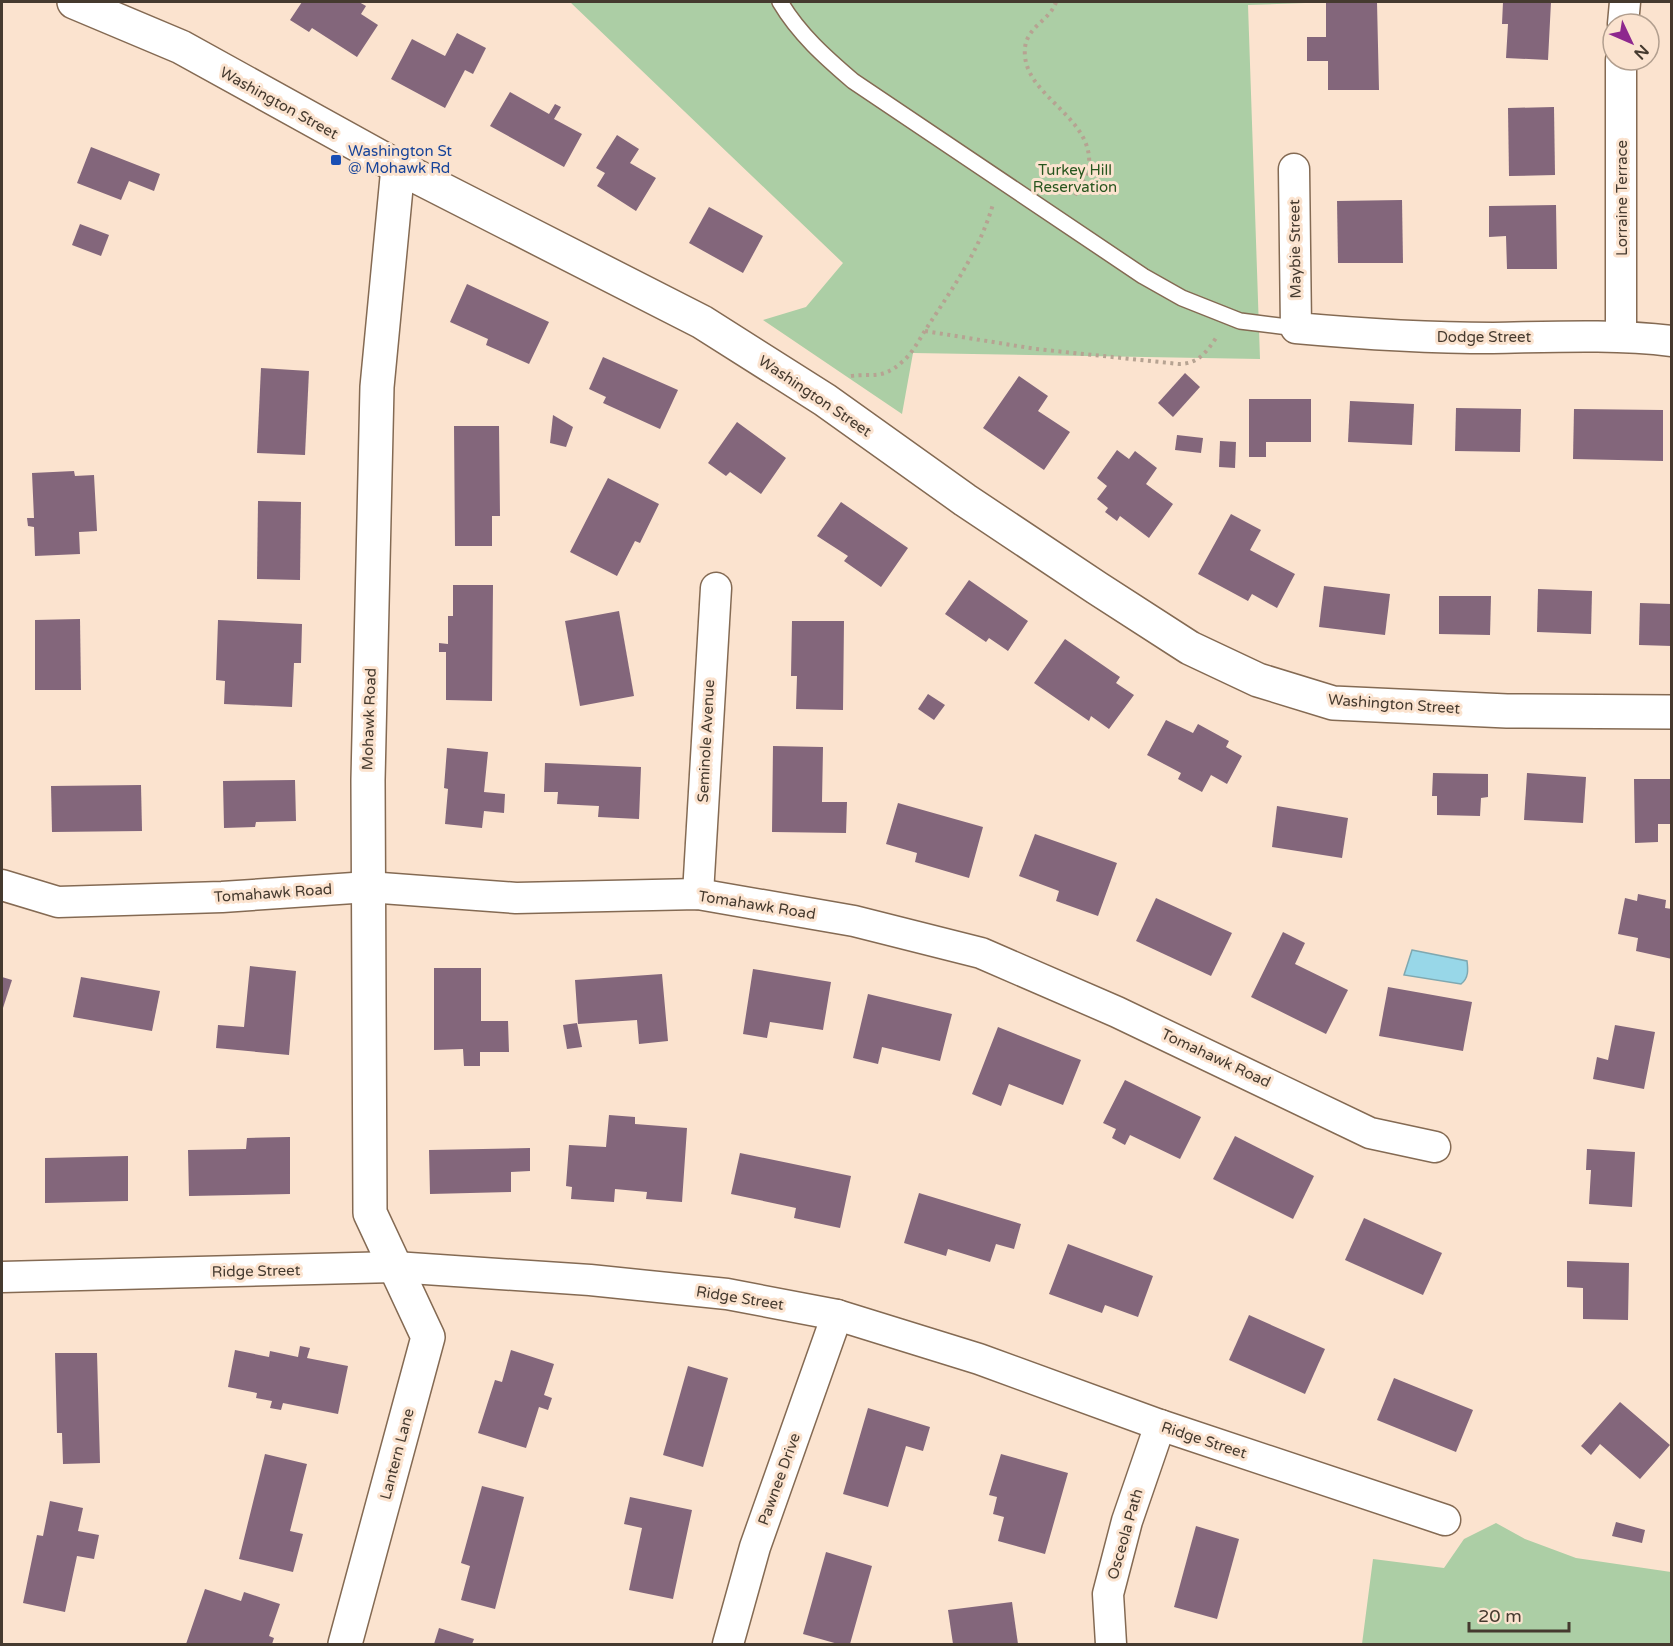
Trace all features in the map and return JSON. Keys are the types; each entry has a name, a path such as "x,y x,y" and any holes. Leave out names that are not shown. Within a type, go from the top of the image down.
{"street":[{"name":"Washington Street","path":"74,2 181,47 398,167 702,322 825,400 965,500 1190,648 1258,680 1333,703 1569,712 1671,712"},
{"name":"Lorraine Terrace","path":"1621,72 1621,335"},
{"name":"Mohawk Road","path":"395,1267 370,1214 368,780 377,387 398,167"},
{"name":"Maybie Street","path":"1294,169 1296,328"},
{"name":"Dodge Street","path":"1296,328 1386,336 1621,335 1671,341"},
{"name":"Seminole Avenue","path":"698,894 716,588"},
{"name":"Tomahawk Road","path":"2,885 58,902 222,897 368,887 516,898 698,894 854,921 981,953 1127,1017 1370,1133 1435,1147"},
{"name":"Ridge Street","path":"2,1277 395,1267 590,1280 727,1294 837,1315 980,1359 1160,1425 1445,1520"},
{"name":"Lantern Lane","path":"345,1644 428,1337 395,1267"},
{"name":"Pawnee Drive","path":"728,1644 755,1547 837,1315"},
{"name":"Osceola Path","path":"1111,1644 1108,1594 1127,1521 1160,1425"}],"lane":[{"path":"780,2 791,21 819,51 853,81 1143,276 1182,298 1240,321 1296,328"}],"path":[{"path":"1056,2 1029,33 1025,56 1034,78 1087,141 1089,166 1063,221"},
{"path":"825,400 841,380 853,375 870,377 884,373 902,362 925,331 971,258 1004,181"},
{"path":"925,331 1067,353 1188,364 1200,359 1214,342 1227,316"}],"green space":[{"name":"Turkey Hill Reservation","path":"570,2 1334,2 1248,5 1260,359 913,353 902,414 763,320 806,307 843,263"},
{"path":"1496,1523 1525,1539 1576,1558 1671,1572 1671,1644 1362,1644 1373,1559 1444,1568 1464,1539"}],"water":[{"path":"1412,950 1467,961 1467,976 1461,984 1404,975"}],"building":[{"path":"302,2 359,2 366,6 361,14 378,25 357,57 312,28 309,32 290,20"},
{"path":"1326,2 1377,2 1379,90 1328,90 1328,61 1307,61 1307,37 1326,37"},
{"path":"1503,2 1551,2 1548,60 1506,58 1508,24 1502,24"},
{"path":"457,33 486,48 473,74 465,70 445,108 391,79 412,39 445,56"},
{"path":"510,92 549,114 555,104 561,107 554,119 582,134 564,167 490,126"},
{"path":"1554,107 1555,175 1509,176 1508,108"},
{"path":"617,135 639,149 630,163 656,178 636,211 597,186 605,173 596,168"},
{"path":"91,147 160,174 154,191 129,181 121,200 77,183"},
{"path":"1402,200 1403,263 1338,263 1337,201"},
{"path":"1556,205 1557,269 1507,269 1506,236 1489,237 1489,206"},
{"path":"709,207 763,236 743,273 689,243"},
{"path":"80,224 109,235 101,256 72,245"},
{"path":"467,284 549,322 529,364 486,345 488,339 450,322"},
{"path":"603,357 678,390 660,429 603,403 606,397 589,389"},
{"path":"261,368 309,371 305,455 257,453"},
{"path":"1185,373 1200,387 1173,417 1158,403"},
{"path":"1019,376 1048,396 1038,411 1070,432 1044,470 983,428"},
{"path":"1249,399 1311,399 1311,442 1266,442 1266,457 1249,457"},
{"path":"1350,401 1414,404 1412,445 1348,442"},
{"path":"1456,408 1521,409 1520,452 1455,451"},
{"path":"1574,409 1663,410 1663,461 1573,459"},
{"path":"553,415 573,427 566,447 550,443"},
{"path":"737,422 786,458 761,494 730,472 726,476 708,463"},
{"path":"454,426 499,426 500,516 492,516 492,546 455,546"},
{"path":"1177,435 1203,438 1201,453 1175,450"},
{"path":"1220,441 1236,442 1235,468 1219,467"},
{"path":"1117,450 1129,459 1135,451 1157,468 1146,484 1173,504 1149,538 1120,516 1117,521 1105,512 1108,508 1097,499 1107,486 1097,478"},
{"path":"74,471 75,476 94,475 97,531 79,532 80,554 35,556 34,527 28,526 27,518 34,518 32,473"},
{"path":"608,478 659,504 640,543 635,541 617,576 570,552"},
{"path":"258,501 301,502 300,580 257,579"},
{"path":"841,502 908,548 881,587 844,561 848,556 817,536"},
{"path":"1231,514 1261,530 1250,550 1295,574 1277,608 1252,594 1248,601 1198,574"},
{"path":"969,580 1028,621 1008,651 989,638 986,642 945,614"},
{"path":"453,585 493,585 492,701 446,700 446,652 439,652 439,643 448,644 448,616 453,616"},
{"path":"1324,586 1390,594 1385,635 1319,627"},
{"path":"1538,589 1592,591 1591,634 1537,632"},
{"path":"1439,596 1491,596 1490,635 1439,634"},
{"path":"1640,603 1672,604 1672,646 1639,645"},
{"path":"619,611 634,696 580,706 565,621"},
{"path":"80,619 81,690 35,690 35,620"},
{"path":"218,620 302,624 301,663 294,663 292,707 224,704 225,681 216,680"},
{"path":"792,621 844,621 843,710 796,709 797,676 791,676"},
{"path":"1065,639 1120,677 1116,683 1134,695 1109,729 1091,716 1089,721 1034,683"},
{"path":"928,694 945,705 934,720 918,709"},
{"path":"1166,720 1193,733 1198,724 1229,741 1226,747 1242,756 1227,784 1211,775 1202,792 1178,779 1181,773 1147,755"},
{"path":"773,746 823,747 822,802 847,802 846,833 772,832"},
{"path":"447,748 488,752 484,792 505,794 504,813 484,811 482,828 445,824 448,789 444,788"},
{"path":"545,763 641,767 639,819 598,817 599,806 557,804 558,792 544,792"},
{"path":"1433,773 1488,774 1488,797 1481,798 1480,816 1437,815 1437,796 1432,796"},
{"path":"1527,773 1586,777 1583,823 1524,820"},
{"path":"1634,779 1672,779 1672,824 1658,824 1658,842 1635,843"},
{"path":"295,780 296,821 256,822 255,827 224,828 223,781"},
{"path":"141,785 142,831 52,832 51,786"},
{"path":"898,803 983,827 969,878 915,862 917,853 886,844"},
{"path":"1277,806 1348,818 1342,858 1272,847"},
{"path":"1035,834 1117,863 1098,916 1056,901 1059,891 1019,876"},
{"path":"1638,894 1666,900 1665,908 1672,909 1672,959 1636,951 1638,938 1618,934 1625,898 1637,901"},
{"path":"1156,898 1232,933 1211,976 1136,941"},
{"path":"1283,932 1305,943 1295,964 1348,990 1326,1034 1251,997"},
{"path":"250,966 296,971 289,1055 216,1048 218,1025 244,1027"},
{"path":"434,968 481,968 481,1021 508,1021 509,1052 480,1052 480,1066 464,1066 463,1049 434,1050"},
{"path":"753,969 831,982 823,1030 770,1022 767,1038 743,1034"},
{"path":"662,974 668,1041 639,1044 637,1020 578,1024 575,980"},
{"path":"2,977 12,980 2,1011"},
{"path":"81,977 160,991 152,1031 73,1017"},
{"path":"1388,987 1472,1002 1463,1051 1379,1036"},
{"path":"868,994 952,1014 940,1061 882,1047 878,1064 853,1058"},
{"path":"577,1023 582,1047 567,1049 563,1025"},
{"path":"1615,1025 1655,1032 1644,1089 1593,1079 1597,1057 1608,1060"},
{"path":"998,1027 1081,1060 1063,1105 1009,1084 1001,1106 972,1094"},
{"path":"1125,1080 1201,1117 1180,1159 1130,1135 1125,1145 1112,1138 1116,1129 1103,1123"},
{"path":"609,1115 635,1117 635,1124 687,1128 682,1202 646,1199 647,1192 615,1189 614,1202 571,1199 572,1187 566,1186 569,1145 606,1147"},
{"path":"1235,1136 1314,1176 1293,1219 1213,1179"},
{"path":"290,1137 290,1194 189,1196 188,1150 246,1149 247,1138"},
{"path":"530,1148 530,1171 511,1172 511,1192 430,1194 429,1150"},
{"path":"1587,1149 1635,1152 1632,1207 1589,1204 1591,1170 1586,1170"},
{"path":"740,1153 851,1176 840,1228 794,1218 796,1208 731,1194"},
{"path":"128,1156 128,1201 45,1203 45,1158"},
{"path":"919,1193 1021,1224 1014,1249 996,1244 990,1262 948,1249 946,1256 904,1243"},
{"path":"1364,1218 1442,1253 1423,1295 1345,1260"},
{"path":"1068,1244 1153,1276 1138,1317 1105,1305 1102,1313 1049,1294"},
{"path":"1567,1261 1629,1263 1628,1320 1583,1319 1583,1288 1567,1287"},
{"path":"1249,1315 1325,1349 1305,1394 1229,1360"},
{"path":"300,1346 310,1348 307,1358 348,1366 338,1414 283,1403 281,1410 270,1408 272,1401 256,1398 257,1393 228,1387 235,1350 269,1357 270,1351 298,1357"},
{"path":"511,1350 554,1364 544,1395 552,1398 548,1410 539,1407 526,1448 478,1433 495,1380 502,1382"},
{"path":"55,1353 97,1353 100,1463 63,1464 62,1433 57,1433"},
{"path":"688,1366 728,1378 703,1467 663,1455"},
{"path":"1394,1378 1473,1410 1456,1452 1377,1420"},
{"path":"1620,1402 1670,1445 1640,1479 1600,1444 1591,1455 1581,1446"},
{"path":"868,1408 930,1427 923,1451 906,1446 888,1507 843,1494"},
{"path":"265,1454 307,1464 290,1531 303,1534 293,1572 239,1559"},
{"path":"1001,1454 1068,1473 1045,1554 998,1541 1004,1517 993,1514 997,1497 989,1495"},
{"path":"482,1486 524,1497 495,1609 461,1600 470,1566 461,1563"},
{"path":"630,1497 692,1510 673,1599 629,1590 642,1528 624,1524"},
{"path":"50,1501 83,1508 78,1531 99,1535 94,1559 77,1556 65,1612 23,1603 37,1535 43,1536"},
{"path":"1616,1522 1645,1530 1642,1543 1612,1536"},
{"path":"1196,1526 1239,1539 1217,1619 1174,1607"},
{"path":"826,1552 872,1566 850,1644 838,1644 803,1634"},
{"path":"205,1589 241,1601 244,1592 280,1604 269,1636 274,1638 272,1644 186,1644"},
{"path":"1012,1602 1018,1644 953,1644 948,1610"},
{"path":"439,1628 474,1639 472,1644 434,1644"}],"place":[{"name":"Washington St @ Mohawk Rd","path":"336,160"}]}
